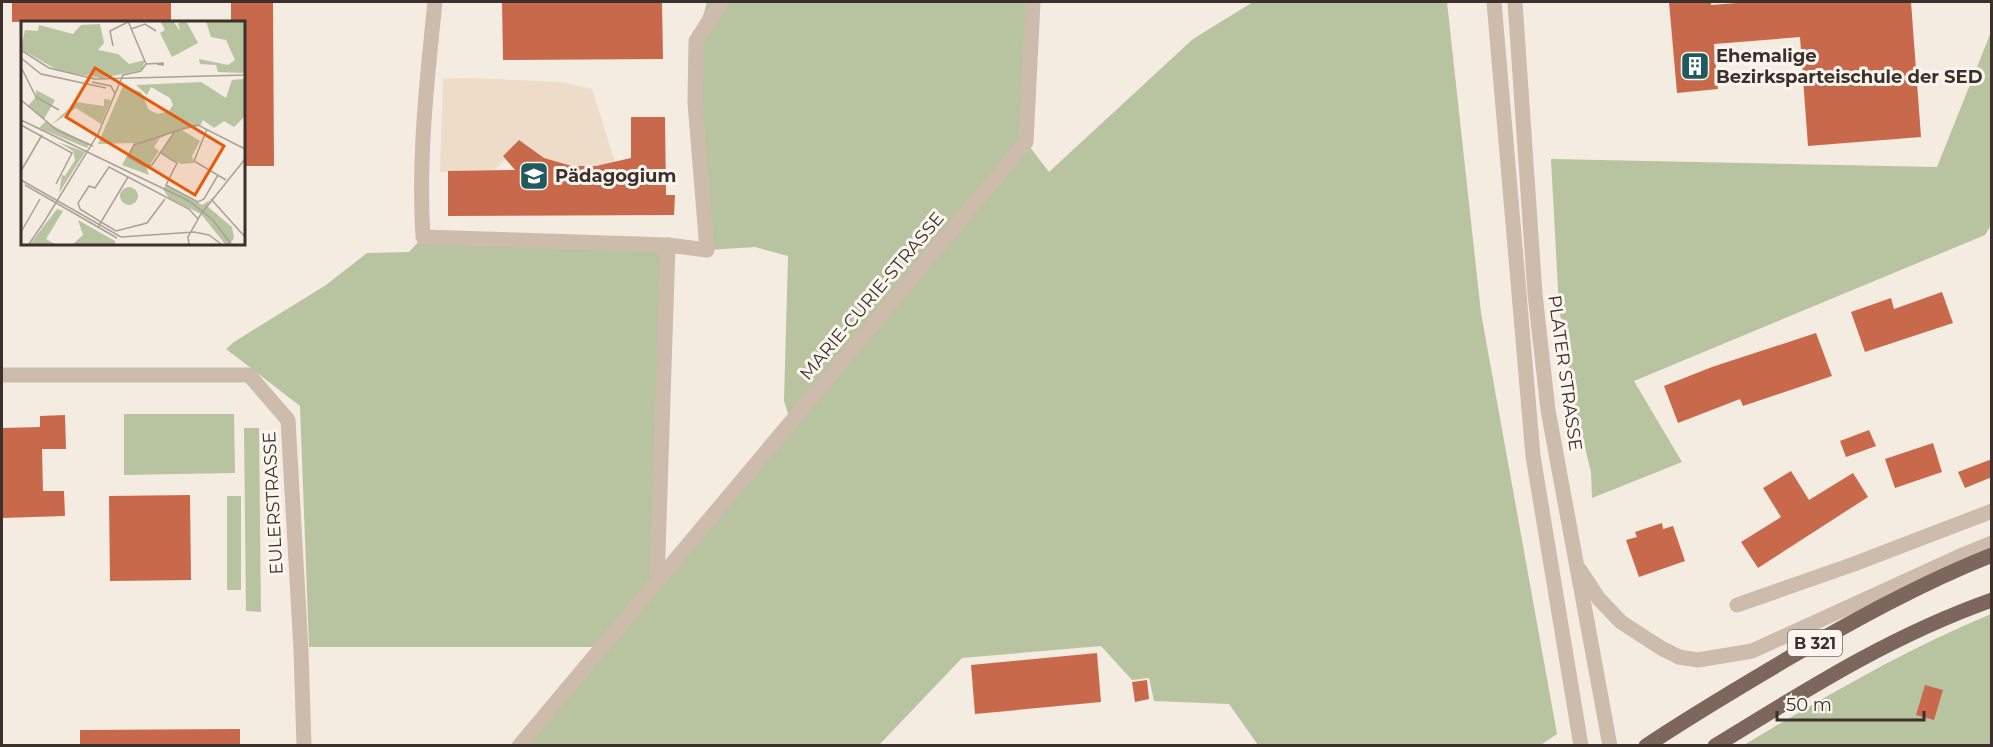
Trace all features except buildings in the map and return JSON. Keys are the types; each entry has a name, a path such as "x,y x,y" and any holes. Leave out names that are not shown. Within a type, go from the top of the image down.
{"main road":[{"name":"B 321","path":"1646,746 1744,684 1840,628 1910,592 1992,555"},
{"name":"B 321","path":"1714,746 1828,676 1882,646 1953,613 1992,600"}],"street":[{"path":"435,2 426,83 423,237 668,245 707,250 695,103 696,41 721,2"},
{"name":"MARIE-CURIE-STRASSE","path":"519,746 1026,142 1033,2"},
{"name":"PLATER STRASSE","path":"1494,2 1533,456 1581,746"},
{"name":"PLATER STRASSE","path":"1515,2 1535,294 1548,410 1610,746"},
{"path":"657,583 668,245"},
{"name":"EULERSTRASSE","path":"2,375 249,375 288,420 304,746"},
{"path":"1737,604 1854,564 1992,511"},
{"name":"B 321","path":"1577,566 1599,599 1621,622 1679,657 1698,660 1752,651 1992,543"}],"green space":[{"path":"707,2 1033,2 1026,142 1049,172 1193,39 1253,2 1447,2 1481,313 1557,734 1539,746 1258,745 1229,704 1154,701 1149,678 1132,680 1101,646 962,658 879,745 519,745 603,647 309,647 300,406 226,349 326,285 367,253 409,252 423,237 668,245 657,582 791,423 784,401 788,256 755,247 707,250 696,41"},
{"path":"1991,32 1992,223 1985,235 1634,381 1682,462 1592,498 1591,472 1576,411 1559,308 1551,159 1937,167"},
{"path":"124,414 234,414 235,473 124,475"},
{"path":"244,428 259,428 261,612 246,611"},
{"path":"227,496 241,496 241,590 227,590"},
{"path":"1991,614 1991,745 1742,746 1895,659"}],"shaded area":[{"path":"443,79 560,82 592,89 615,162 596,166 572,166 544,158 519,140 503,156 505,159 494,171 440,172"}],"place":[{"name":"Ehemalige Bezirksparteischule der SED","path":"1695,66"},
{"name":"Pädagogium","path":"534,176"}]}
